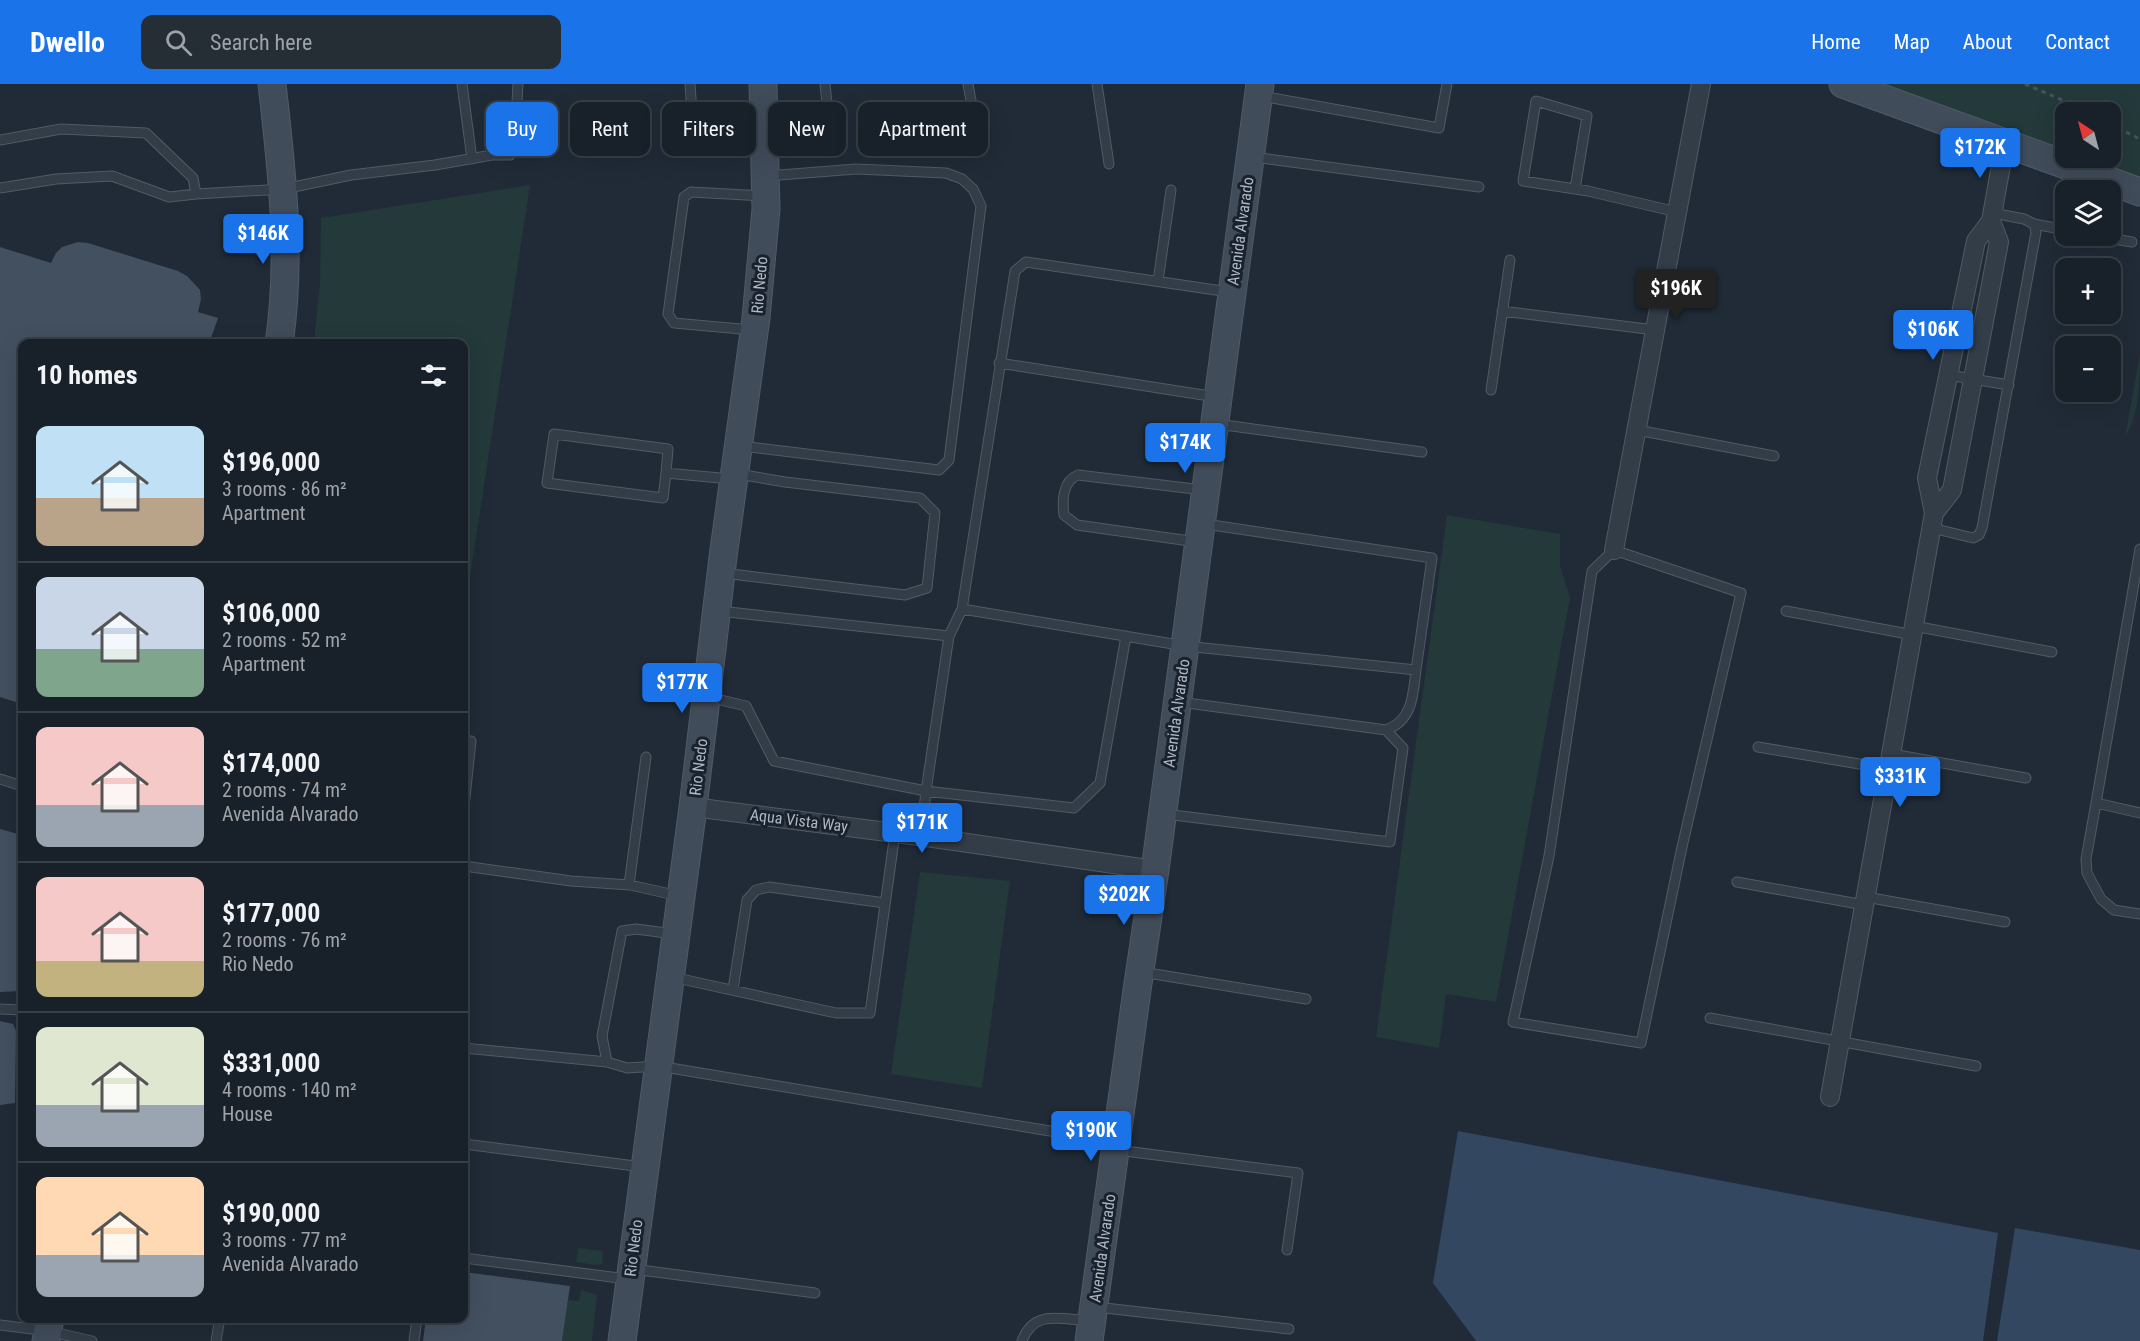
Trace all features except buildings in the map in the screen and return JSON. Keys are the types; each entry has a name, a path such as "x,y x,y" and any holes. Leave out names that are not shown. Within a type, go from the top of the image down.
{"street":[{"path":"272,84 284,189 286,271 280,339"},
{"name":"Rio Nedo","path":"622,1341 693,807 721,573 755,330 766,186 764,84"},
{"path":"1614,550 1701,84"},
{"path":"1844,84 2140,192"},
{"name":"Avenida Alvarado","path":"1091,1323 1178,702 1259,90"},
{"path":"1830,1097 1933,521 1927,478 1976,241 1992,217 2005,143"},
{"path":"1933,521 1952,490 1999,242 1992,217"},
{"name":"Aqua Vista Way","path":"693,807 921,836 1155,870"}],"lane":[{"path":"462,84 472,159"},
{"path":"0,188 57,179 112,176 169,197 284,189 351,175 510,155 516,120 518,84"},
{"path":"690,84 695,129 700,142 708,148 766,147"},
{"path":"825,84 827,102"},
{"path":"968,84 971,102"},
{"path":"1097,84 1109,164"},
{"path":"1259,90 1439,128 1447,84"},
{"path":"1575,189 1587,116 1536,101 1523,181 1575,189 1677,212"},
{"path":"0,140 61,129 146,134 193,178 196,194"},
{"path":"1250,157 1479,187"},
{"path":"738,445 939,470 949,460 981,206 973,189 962,178 946,173 856,169 766,186 691,192 684,197 668,314 674,323 755,330"},
{"path":"1158,281 1172,190"},
{"path":"1992,217 2024,219 2034,224 2055,228"},
{"path":"1933,521 1973,538 1979,535 1983,528 2036,238 2034,224"},
{"path":"2121,240 2132,242"},
{"path":"1491,390 1510,260"},
{"path":"921,836 949,636 962,609 1013,274 1019,266 1026,262 1232,292"},
{"path":"1502,311 1655,330"},
{"path":"999,363 1218,397"},
{"path":"1948,375 2009,385"},
{"path":"1215,424 1422,452"},
{"path":"1637,430 1774,456"},
{"path":"554,434 668,449 666,472 663,498 547,483 554,434"},
{"path":"666,472 734,476 920,498 935,513 927,588 905,595 721,573"},
{"path":"1178,702 1386,730 1394,727 1407,715 1412,705 1432,558 1200,533 1077,525 1064,515 1065,488 1068,481 1078,475 1206,490"},
{"path":"2140,549 2086,859 2087,873 2101,899 2114,910 2140,914"},
{"path":"1614,550 1741,593 1682,847 1641,1043 1513,1022 1549,856 1592,570 1614,550"},
{"path":"962,609 1185,646 1416,670"},
{"path":"717,611 949,636"},
{"path":"1786,611 2052,652"},
{"path":"706,697 747,706 774,761 926,791 1074,808 1100,783 1126,636"},
{"path":"1162,813 1390,842 1403,748 1386,730"},
{"path":"468,769 471,741"},
{"path":"1758,747 2026,778"},
{"path":"629,885 646,757"},
{"path":"0,779 18,785"},
{"path":"2096,803 2140,813"},
{"path":"670,976 836,1013 870,1013 895,833"},
{"path":"468,867 571,881 629,885 681,897"},
{"path":"1737,882 2004,922"},
{"path":"733,989 747,900 756,890 769,887 885,903"},
{"path":"606,1062 602,1036 622,931 636,929 676,934"},
{"path":"1139,972 1306,999"},
{"path":"0,1009 18,1010"},
{"path":"1710,1018 1976,1066"},
{"path":"468,1048 606,1062 627,1068 658,1066 1068,1134 1116,1145 1298,1173 1287,1250"},
{"path":"468,1145 644,1167"},
{"path":"468,1258 816,1293"},
{"path":"1022,1341 1031,1325 1045,1317 1091,1323 1289,1329"},
{"path":"216,1341 219,1323"},
{"path":"414,1341 416,1323"},
{"path":"0,1325 48,1330 92,1341"}],"path":[{"path":"2025,84 2067,102"},
{"path":"2121,130 2140,139"}],"green space":[{"path":"1873,84 2140,84 2140,176 2116,168 2121,168 2121,102 2055,102 2055,148"},
{"path":"530,185 468,590 468,339 314,339 320,282 321,218"},
{"path":"2140,354 2136,407 2134,418 2125,437"},
{"path":"1447,515 1560,534 1560,566 1570,597 1496,1002 1446,994 1439,1048 1376,1037"},
{"path":"920,872 1010,881 982,1088 891,1074"},
{"path":"578,1248 603,1251 602,1264 576,1262"},
{"path":"581,1290 597,1295 592,1341 562,1341 568,1300 579,1301"}],"water":[{"path":"1458,1131 1998,1233 1983,1341 1476,1341 1433,1283"},
{"path":"2015,1228 2140,1250 2140,1341 1997,1341"}]}
